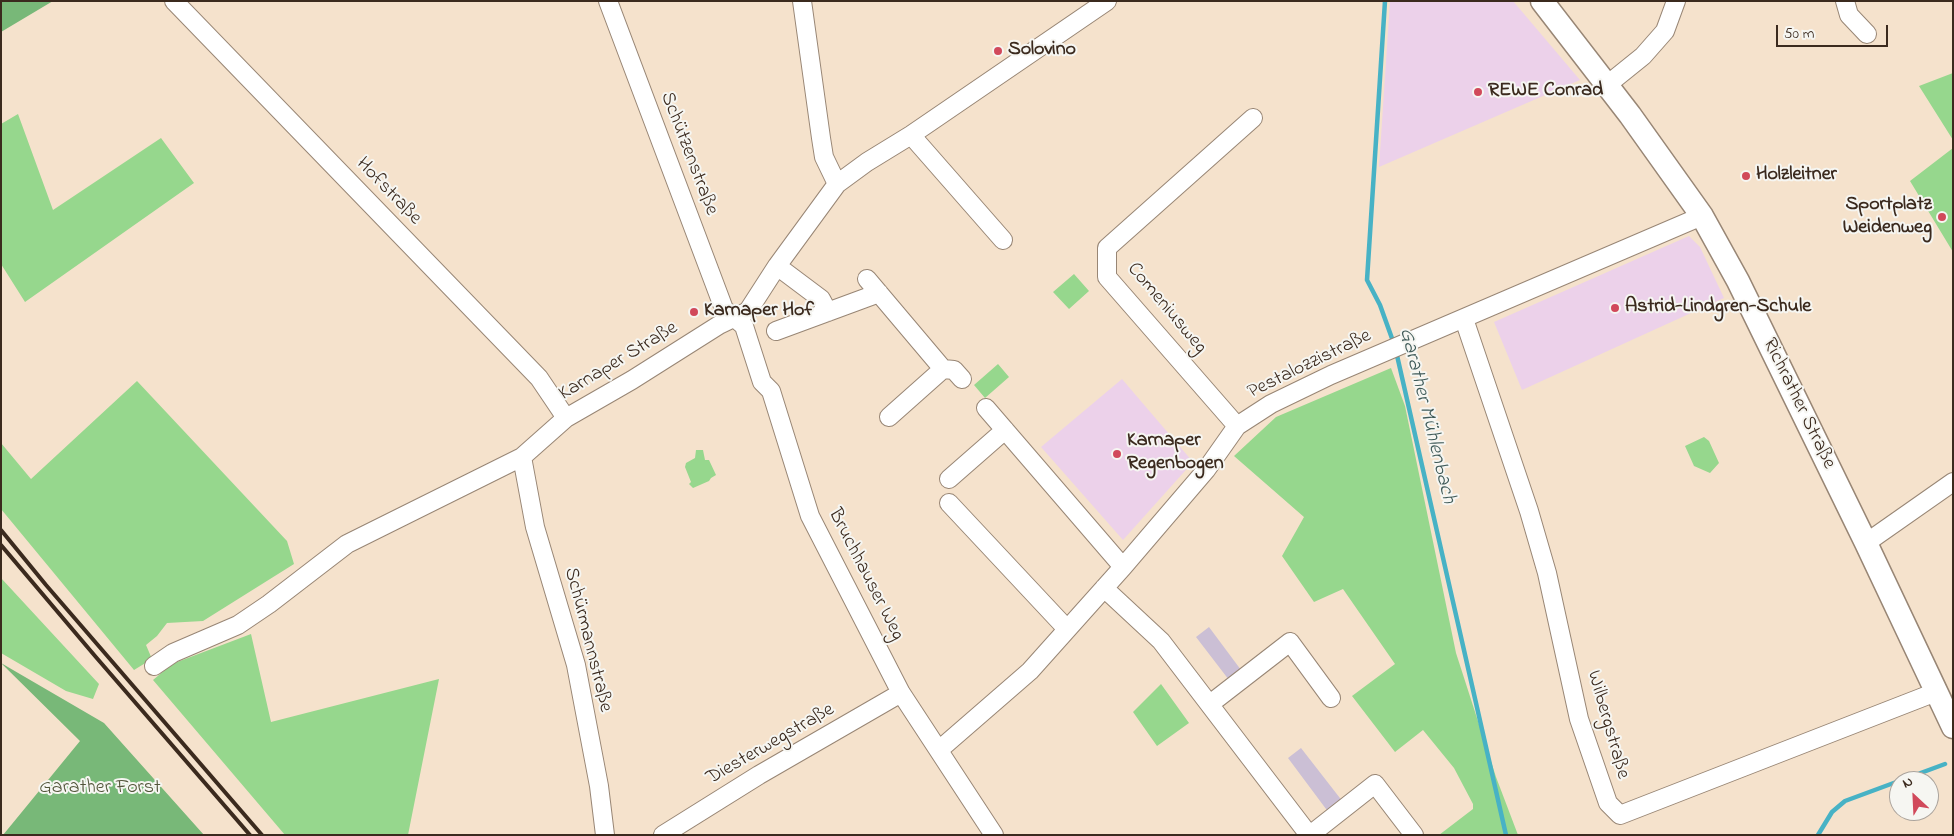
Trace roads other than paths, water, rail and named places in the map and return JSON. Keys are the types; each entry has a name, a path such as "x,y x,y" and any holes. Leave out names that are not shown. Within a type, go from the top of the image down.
{"main road":[{"name":"Richrather Straße","path":"1542,1 1607,85 1702,216 1738,281 1866,543 1953,727"}],"street":[{"name":"Hofstraße","path":"174,1 539,378 566,418"},
{"name":"Schützenstraße","path":"608,1 724,309 735,318"},
{"path":"802,1 824,157 837,184"},
{"name":"Karnaper Straße","path":"154,666 173,653 238,625 269,604 346,544 522,458 566,418 632,380 719,325 748,311 777,266 837,184 1107,1"},
{"path":"1607,85 1643,56 1665,31 1676,1"},
{"path":"1846,1 1849,15 1866,34"},
{"name":"Comeniusweg","path":"1237,426 1108,277 1106,248 1253,118"},
{"path":"911,135 1003,240"},
{"name":"Pestalozzistraße","path":"939,750 1030,671 1206,470 1237,426 1270,404 1702,216"},
{"path":"777,266 820,299 828,312"},
{"path":"867,279 943,369 954,370 962,379"},
{"path":"776,331 879,293"},
{"name":"Bruchhauser Weg","path":"735,318 744,326 762,382 771,391 810,516 901,693 994,834"},
{"name":"Wilbergstraße","path":"1464,319 1529,511 1547,573 1579,719 1608,803 1620,815 1936,692"},
{"path":"889,417 943,369"},
{"path":"986,408 1123,567"},
{"path":"949,479 1005,430"},
{"name":"Schürmannstraße","path":"522,458 534,527 576,665 599,786 605,835"},
{"path":"1866,543 1953,482"},
{"path":"949,503 1066,628"},
{"path":"1104,588 1161,641 1310,835 1375,784 1414,835"},
{"path":"1210,704 1290,642 1331,698"},
{"name":"Diesterwegstraße","path":"663,835 901,693"}],"waterway":[{"name":"Garather Mühlenbach","path":"1385,1 1367,280 1380,305 1394,344"},
{"name":"Garather Mühlenbach","path":"1396,351 1506,835"},
{"path":"1818,835 1832,812 1845,801 1945,764"}],"railway":[{"path":"1,530 46,585 262,835"},
{"path":"1,545 250,835"}],"place":[{"name":"Solovino","path":"998,51"},
{"name":"REWE Conrad","path":"1478,92"},
{"name":"Holzleitner","path":"1746,176"},
{"name":"Sportplatz Weidenweg","path":"1942,217"},
{"name":"Astrid-Lindgren-Schule","path":"1615,308"},
{"name":"Karnaper Hof","path":"694,312"},
{"name":"Karnaper Regenbogen","path":"1117,454"}],"park label":[{"name":"Garather Forst","path":"100,789"}]}
